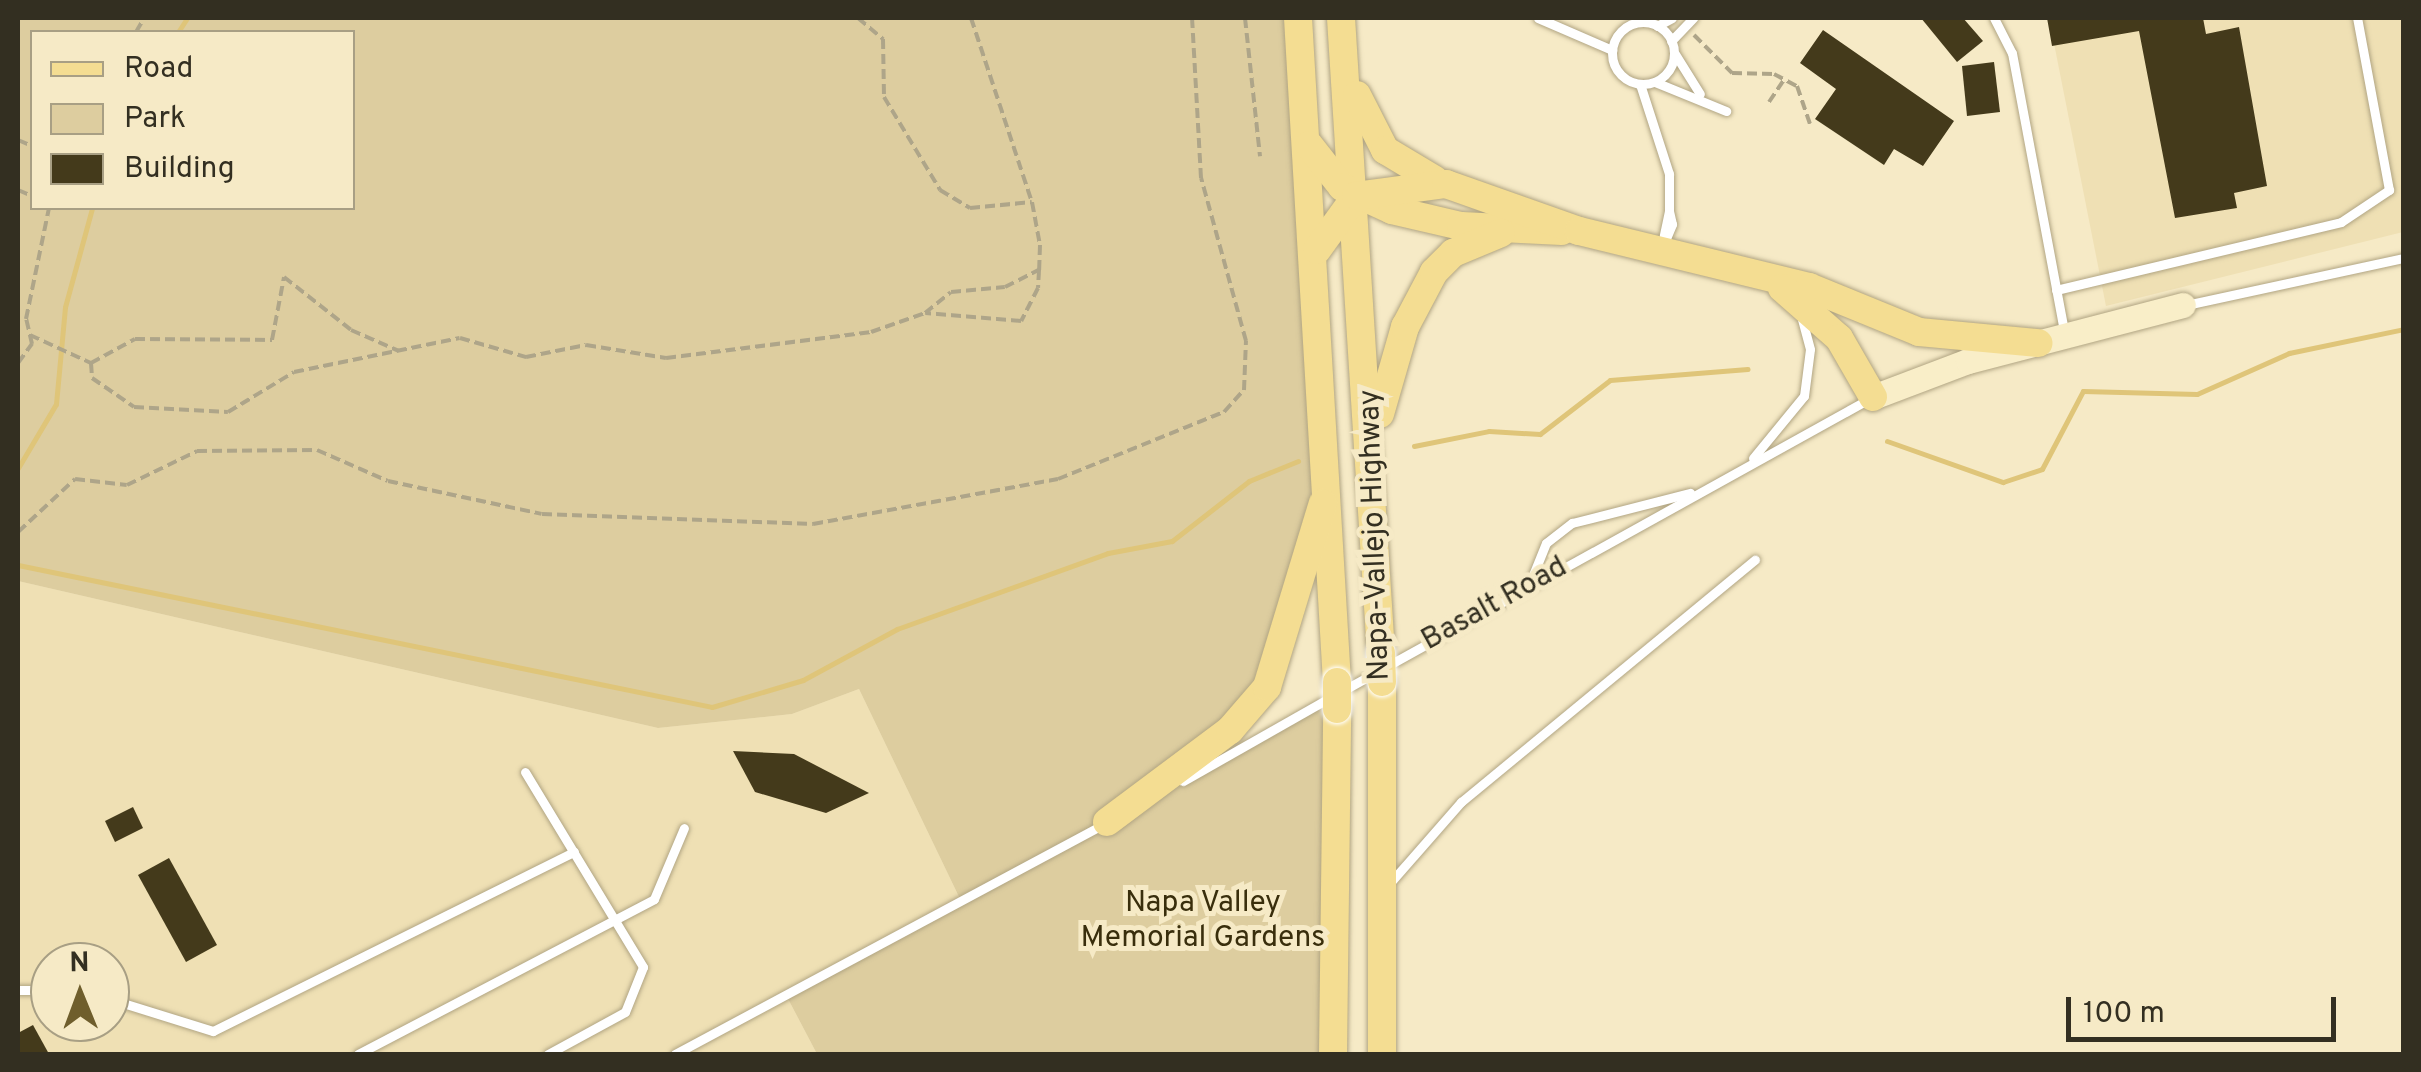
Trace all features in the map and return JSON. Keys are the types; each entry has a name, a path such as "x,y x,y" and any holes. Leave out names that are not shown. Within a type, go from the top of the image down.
{"main road":[{"name":"Napa-Vallejo Highway","path":"1298,18 1331,472 1337,696 1333,1054"},
{"name":"Napa-Vallejo Highway","path":"1341,18 1372,439 1381,652 1382,1054"},
{"path":"1345,61 1385,150 1446,184 1579,231"},
{"path":"1309,146 1356,196 1426,220 1579,231 1663,243 1920,332 2051,339"},
{"path":"1316,250 1356,196 1446,184"},
{"path":"1372,439 1405,327 1434,272 1474,241 1531,230"},
{"path":"1758,276 1816,311 1873,397"},
{"path":"1107,822 1230,730 1267,687 1331,472"}],"street":[{"name":"Basalt Road","path":"1873,397 2051,339 2183,305"}],"lane":[{"path":"1538,18 1612,50"},
{"path":"1663,243 1669,211 1664,156 1640,84 1616,69 1612,50 1628,26 1656,26 1672,18"},
{"path":"1655,82 1672,46 1693,18"},
{"path":"1994,18 2007,39"},
{"path":"2003,18 2056,290 2051,339"},
{"path":"2056,290 2341,222 2389,190 2357,18"},
{"path":"1656,26 1700,94"},
{"path":"1640,84 1655,82 1700,94 1726,111"},
{"path":"2183,305 2404,258"},
{"path":"1743,468 1791,419 1810,372 1796,308 1758,276"},
{"name":"Basalt Road","path":"674,1054 1107,822 1873,397"},
{"path":"1528,586 1546,544 1572,523 1702,490"},
{"path":"1384,889 1462,802 1755,560"},
{"path":"525,772 643,968 638,993 625,1012 548,1054"},
{"path":"358,1054 654,900 684,828"},
{"path":"130,1006 212,1031 574,852"}],"path":[{"path":"858,18 883,38 884,97 940,190 970,208 1032,202"},
{"path":"925,312 1021,321 1039,270 1032,202 972,18"},
{"path":"18,532 75,479 127,485 197,451 317,450 388,481 542,514 814,524 1058,479 1224,412 1244,390 1246,340 1201,178 1192,18"},
{"path":"1245,18 1260,156"},
{"path":"1691,32 1732,73 1785,78 1801,92 1810,124"},
{"path":"1770,102 1785,78"},
{"path":"18,363 30,335 49,210"},
{"path":"91,363 92,378 134,407 228,412 294,372 460,338 526,357 586,345 666,358 871,332 925,312 951,292 1005,287 1039,270"},
{"path":"91,363 134,339 272,340 284,277 352,330 399,352"},
{"path":"30,335 91,363"}],"shaded area":[{"path":"2049,18 2403,18 2403,232 2106,306"},
{"path":"18,581 658,728 792,714 859,689 961,901 786,995 817,1054 18,1054"}],"green space":[{"name":"Napa Valley Memorial Gardens","path":"18,18 1298,18 1331,472 1267,687 1115,817 1334,695 1333,1054 817,1054 786,995 961,901 859,689 792,714 658,728 18,581"}],"building":[{"path":"1921,18 1963,18 1983,41 1957,62"},
{"path":"2047,18 2203,18 2206,34 2239,27 2267,186 2234,193 2237,208 2175,218 2139,31 2052,46"},
{"path":"1823,30 1954,121 1923,166 1894,149 1884,165 1815,119 1836,89 1800,63"},
{"path":"1994,62 2000,112 1967,116 1962,66"},
{"path":"733,751 794,754 869,793 826,813 755,792"},
{"path":"133,807 143,828 115,842 105,821"},
{"path":"169,858 217,945 186,962 138,875"},
{"path":"30,1027 30,1042 42,1042 49,1054 18,1054 18,1033"}],"waterway":[{"path":"179,30 187,18"},
{"path":"18,468 56,404 65,307 91,210"},
{"path":"1887,441 2003,482 2042,469 2083,391 2197,394 2289,353 2404,329"},
{"path":"1414,446 1489,431 1540,434 1610,380 1748,369"},
{"path":"18,565 712,707 803,680 897,629 1108,553 1172,541 1249,481 1298,461"}]}
